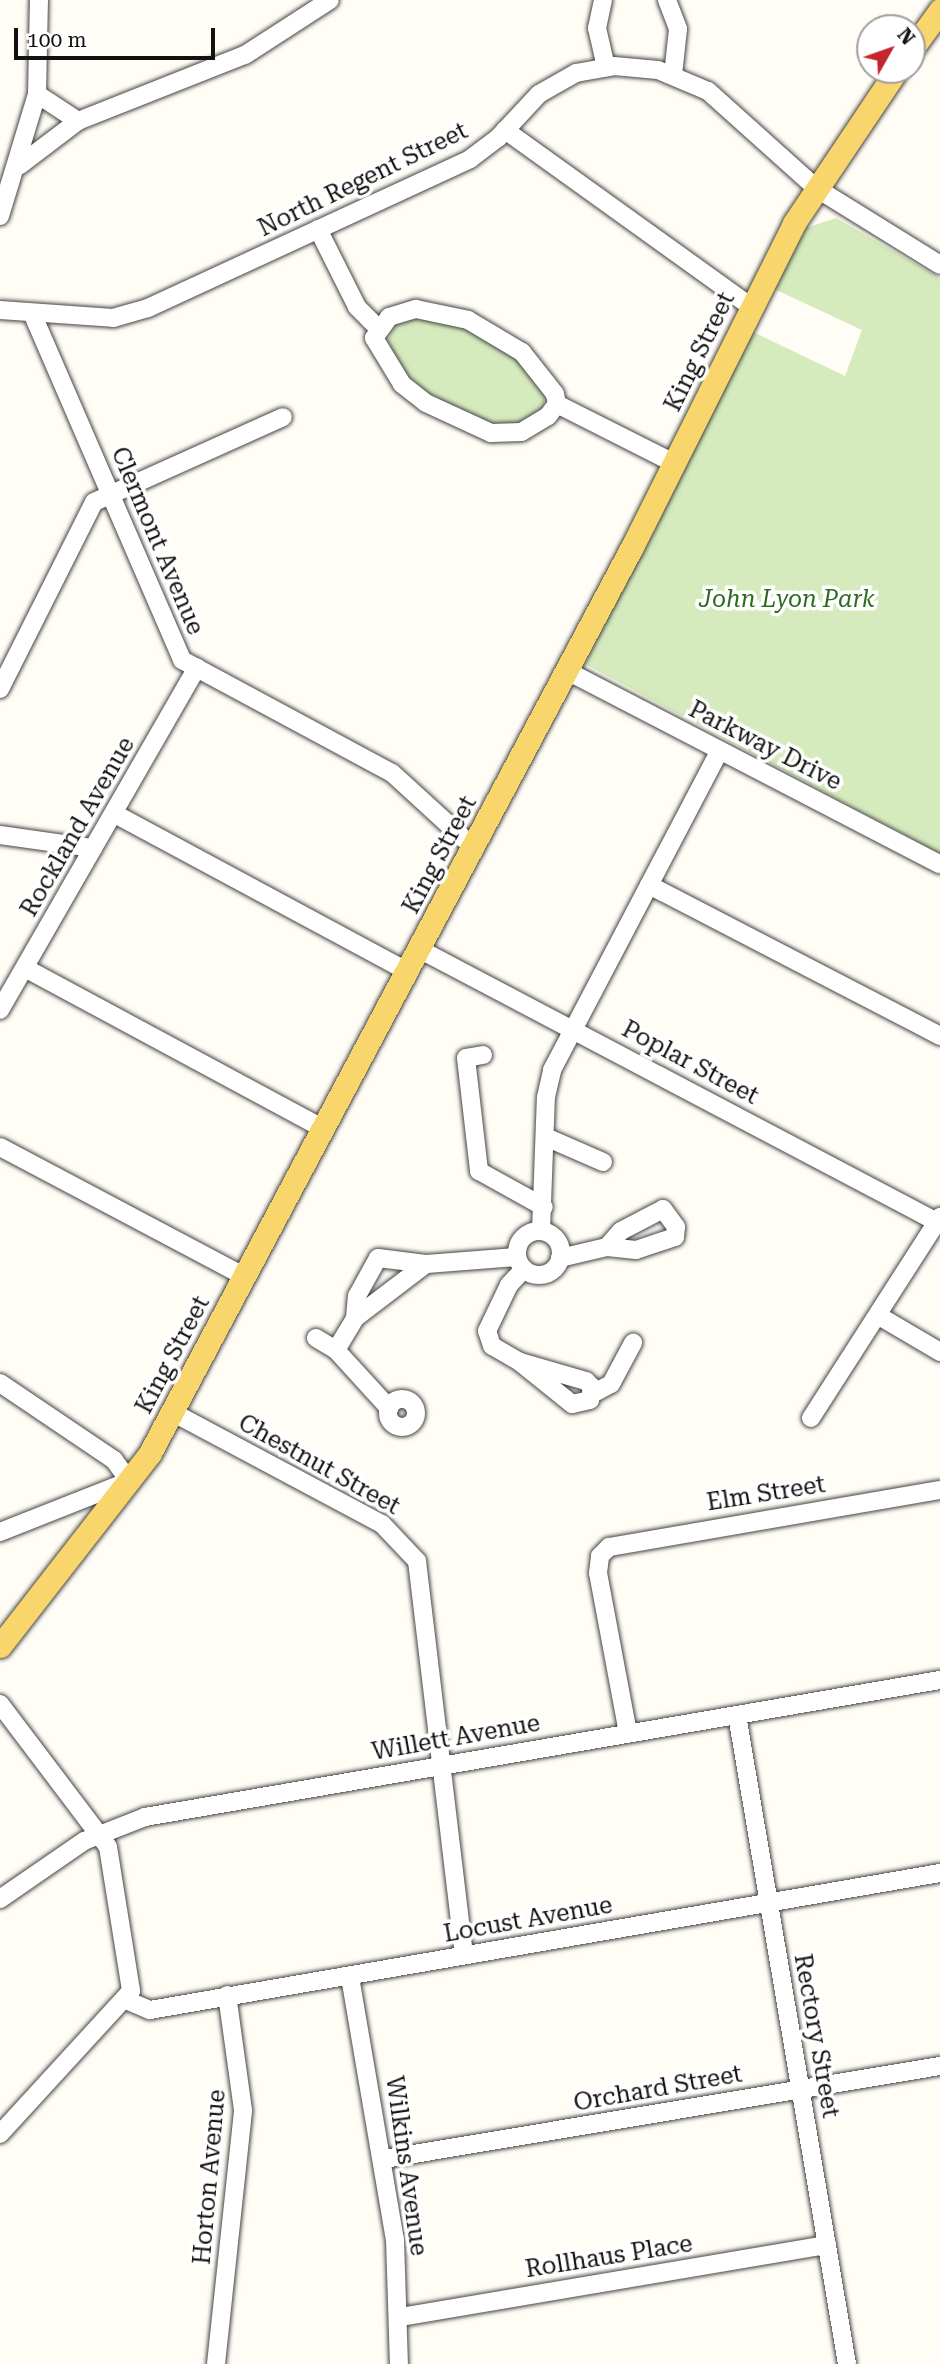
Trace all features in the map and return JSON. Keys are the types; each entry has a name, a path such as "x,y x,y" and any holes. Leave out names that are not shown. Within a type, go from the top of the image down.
{"main road":[{"path":"926,30 940,10"},
{"name":"King Street","path":"0,1646 129,1481 172,1412 567,671 751,306 816,188 887,84"}],"street":[{"path":"0,216 20,165 37,94 39,0"},
{"path":"20,165 78,121 245,55 330,0"},
{"path":"667,0 678,29 673,75"},
{"path":"597,2 597,28 606,67"},
{"name":"North Regent Street","path":"0,310 113,318 135,312 470,159 555,83 606,67 640,66 673,75 732,109 816,188 940,265"},
{"path":"37,94 78,121"},
{"path":"505,130 751,306"},
{"path":"318,229 357,307 377,327 378,349 402,384 452,417 505,434 536,425 557,404"},
{"path":"377,327 402,311 416,309 468,320 534,362 548,378 557,404 674,463"},
{"name":"Clermont Avenue","path":"32,313 182,660 392,772 473,848"},
{"path":"0,689 84,516 109,491 283,417"},
{"name":"Rockland Avenue","path":"0,1010 197,668"},
{"name":"Parkway Drive","path":"567,671 940,864"},
{"path":"541,1231 548,1138 547,1083 720,750"},
{"path":"115,814 407,971"},
{"path":"0,835 93,848"},
{"path":"649,885 940,1036"},
{"name":"Poplar Street","path":"419,949 938,1220"},
{"path":"25,968 324,1129"},
{"path":"484,1055 466,1058 479,1171 544,1208"},
{"path":"548,1138 603,1162"},
{"path":"0,1147 244,1276"},
{"path":"811,1418 938,1220"},
{"path":"560,1258 555,1238 541,1231 525,1236 521,1263 488,1331 492,1346 520,1362 586,1381 592,1394 611,1384 633,1343"},
{"path":"355,1318 357,1296 378,1258 426,1264 521,1263 546,1273 560,1258 607,1247"},
{"path":"336,1350 355,1318 426,1264"},
{"path":"878,1316 940,1352"},
{"path":"316,1338 336,1350 389,1408"},
{"path":"0,1383 114,1460 129,1481 0,1532"},
{"name":"Chestnut Street","path":"172,1412 382,1524 405,1543 424,1587 464,1955"},
{"name":"Elm Street","path":"628,1733 598,1573 602,1552 617,1544 940,1490"},
{"name":"Willett Avenue","path":"0,1899 99,1833 145,1817 940,1680"},
{"path":"0,1704 108,1847 131,1974 127,2000 0,2134"},
{"name":"Rectory Street","path":"737,1716 847,2364"},
{"name":"Locust Avenue","path":"127,2000 150,2010 940,1873"},
{"name":"Wilkins Avenue","path":"350,1977 384,2159 400,2317 399,2364"},
{"name":"Horton Avenue","path":"216,2364 243,2110 227,1995"},
{"name":"Orchard Street","path":"384,2159 940,2066"},
{"name":"Rollhaus Place","path":"400,2317 827,2245"}],"green space":[{"name":"John Lyon Park","path":"836,218 940,278 940,854 585,664 751,331 845,376 862,330 772,288 806,228"},
{"path":"415,316 468,327 505,348 546,386 543,408 521,425 492,427 415,388 386,345 396,321"}]}
